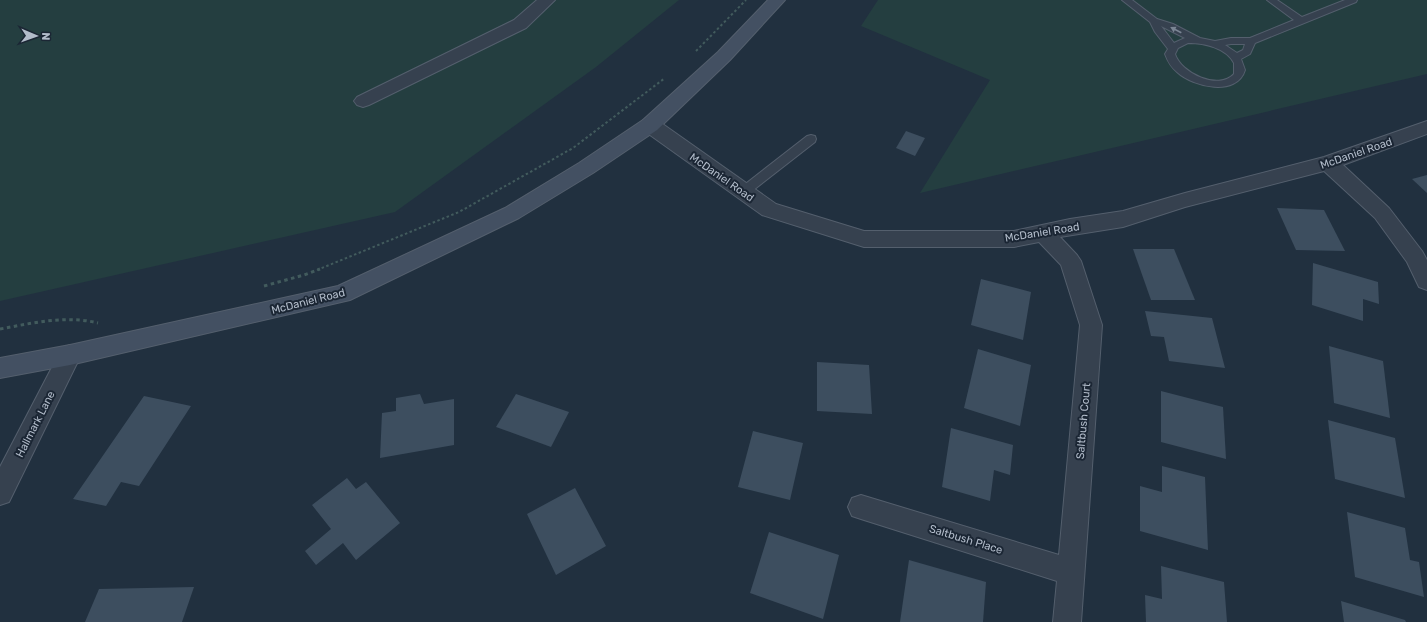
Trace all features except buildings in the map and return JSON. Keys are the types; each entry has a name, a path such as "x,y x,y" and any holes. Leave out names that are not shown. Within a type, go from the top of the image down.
{"main road":[{"name":"McDaniel Road","path":"0,368 70,355 342,294 512,213 586,168 650,126 724,56 777,0"}],"street":[{"path":"363,101 520,24 547,0"},
{"name":"McDaniel Road","path":"650,126 769,210 864,239 1014,239 1123,219 1185,200 1328,163 1427,127"},
{"path":"1328,163 1382,213 1415,257 1427,281"},
{"name":"Saltbush Court","path":"1044,233 1070,261 1091,324 1068,622"},
{"name":"Hallmark Lane","path":"0,493 70,355"},
{"name":"Saltbush Place","path":"861,507 1072,572"}],"lane":[{"path":"1126,0 1154,21 1170,26 1197,40 1216,44 1229,51 1240,65 1240,72 1236,78 1228,82 1218,84 1206,83 1194,80 1175,67 1169,53 1172,47 1178,43 1197,40"},
{"path":"1271,0 1301,21"},
{"path":"1216,44 1231,41 1251,41 1353,0"},
{"path":"1154,21 1158,30 1172,47"},
{"path":"1236,58 1247,52 1251,41"},
{"path":"743,192 811,139"}],"path":[{"path":"693,53 746,0"},
{"path":"258,288 304,276 459,212 573,148 671,74"},
{"path":"0,329 60,318 88,320 100,324"}],"green space":[{"path":"0,0 679,0 596,67 395,212 0,301"},
{"path":"878,0 1427,0 1427,74 920,193 990,80 861,26"}]}
